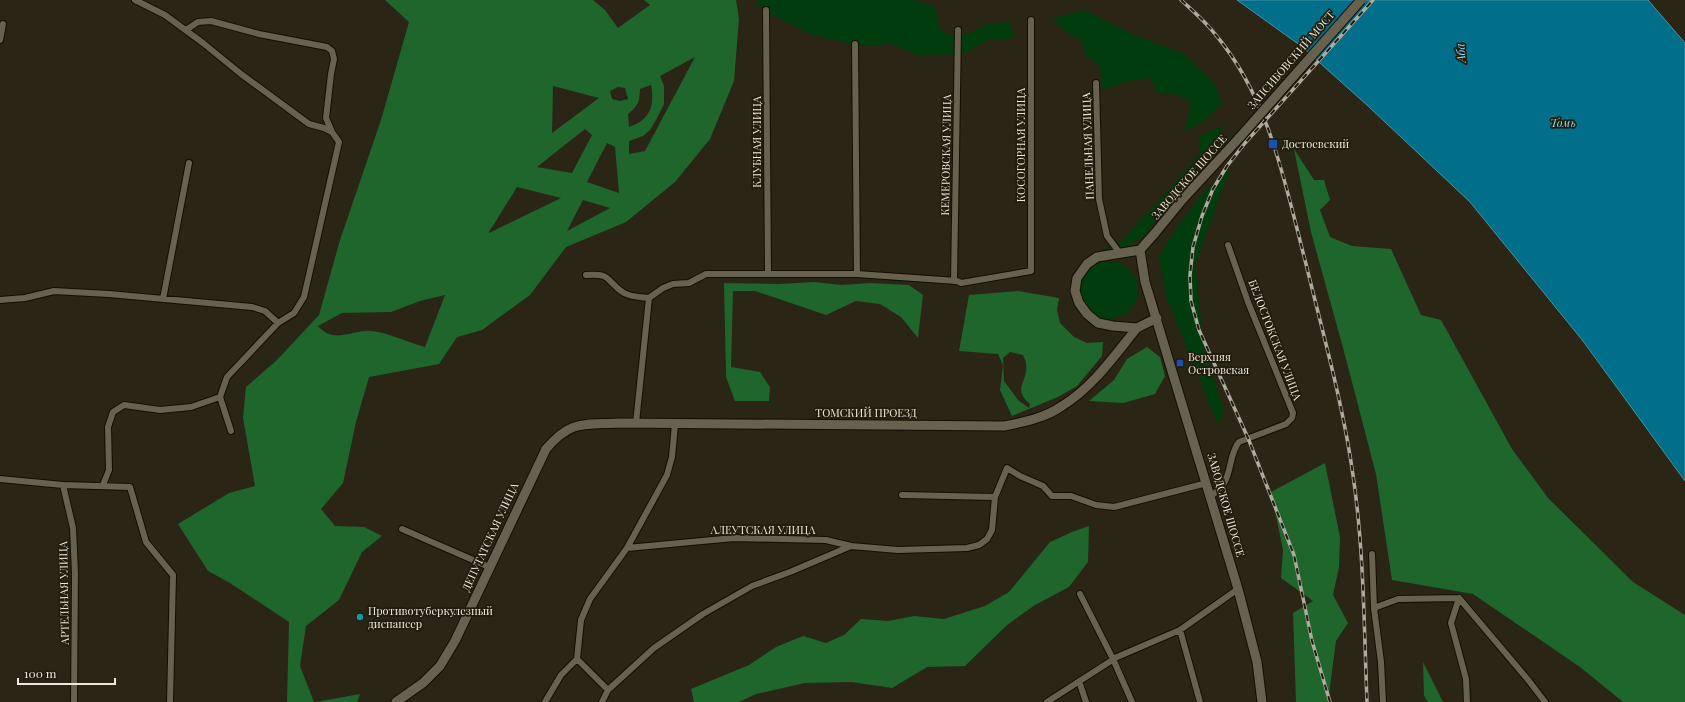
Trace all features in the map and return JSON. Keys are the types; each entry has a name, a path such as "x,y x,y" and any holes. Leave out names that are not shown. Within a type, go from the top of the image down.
{"main road":[{"name":"ЗАПСИБОВСКИЙ МОСТ","path":"1240,137 1361,0"},
{"name":"ЗАВОДСКОЕ ШОССЕ","path":"1240,137 1182,200 1156,234 1140,250 1145,282 1238,589 1257,662 1262,702"},
{"path":"1140,250 1120,252 1097,257 1087,264 1077,278 1075,291 1079,303 1087,314 1098,323 1137,328 1157,318"},
{"name":"ТОМСКИЙ ПРОЕЗД","path":"580,425 636,423 1004,426 1029,421 1062,407 1088,387 1137,328"},
{"name":"ДЕПУТАТСКАЯ УЛИЦА","path":"396,702 423,683 440,666 455,641 546,448 558,435 572,426 580,425"}],"street":[{"path":"135,0 166,16 186,30 241,74 309,124 332,132"},
{"name":"КЛУБНАЯ УЛИЦА","path":"766,10 768,274"},
{"name":"КОСОГОРНАЯ УЛИЦА","path":"955,281 961,283 1031,271 1031,20"},
{"path":"186,30 198,22 211,21 259,34 327,47 332,52 334,59 326,118 332,132 339,142 304,297 294,313 278,323 227,377 220,396 231,431"},
{"path":"0,40 3,24"},
{"name":"КЕМЕРОВСКАЯ УЛИЦА","path":"955,281 958,30"},
{"path":"855,44 857,274"},
{"name":"ПАНЕЛЬНАЯ УЛИЦА","path":"1096,83 1099,199 1107,236 1120,252"},
{"path":"163,300 189,163"},
{"name":"БЕЛОСТОКСКАЯ УЛИЦА","path":"1211,496 1223,485 1235,447 1240,442 1286,424 1292,418 1293,413 1248,302 1228,245"},
{"path":"586,275 607,276 625,294 649,298 663,288 673,284 689,283 706,274 857,274 955,281"},
{"path":"0,300 25,298 54,291 252,307 265,311 278,323"},
{"path":"636,423 649,298"},
{"path":"103,485 109,470 108,427 113,412 124,405 160,410 191,407 220,396"},
{"path":"545,702 561,675 577,659 581,620 590,599 627,548 666,475 672,457 675,424"},
{"name":"АЛЕУТСКАЯ УЛИЦА","path":"627,548 734,538 826,540 851,546 898,550 967,548 978,545 987,539 992,530 995,498 1008,468 1020,476 1043,486 1052,496 1072,496 1096,505 1114,507 1207,483"},
{"path":"0,479 63,485 130,487 146,542 172,575 170,702"},
{"name":"АРТЕЛЬНАЯ УЛИЦА","path":"63,485 72,528 75,574 74,702"},
{"path":"902,495 995,498"},
{"path":"402,529 489,567"},
{"path":"602,702 608,690 654,648 703,614 752,586 790,572 851,546"},
{"path":"1372,554 1374,608 1381,662 1383,702"},
{"path":"1047,702 1113,659 1180,630 1238,589"},
{"path":"1080,594 1113,659 1132,702"},
{"path":"1374,608 1398,599 1459,598"},
{"path":"1459,598 1451,623 1466,679 1467,702"},
{"path":"1459,598 1545,702"},
{"path":"1180,630 1200,702"},
{"path":"577,659 608,690"},
{"path":"1079,681 1086,702"}],"green space":[{"path":"385,0 593,0 605,10 618,28 650,5 644,0 736,0 739,19 734,81 710,139 675,182 626,222 566,247 530,295 482,330 457,337 439,364 369,377 356,422 343,483 321,509 335,526 364,527 382,536 362,552 339,600 306,626 300,666 314,702 287,702 289,622 230,583 208,571 178,524 229,493 255,486 243,418 246,387 277,360 319,315 340,240 381,120 409,22","holes":["695,57 645,151 629,154 629,141 643,136 650,130 656,120 664,104 664,86 660,76","651,85 652,99 649,111 642,120 629,127 628,114 639,101 640,89","553,86 599,98 552,133","618,87 625,88 628,99 620,101 612,99 610,91","585,129 592,135 572,173 537,167","607,143 615,147 619,193 587,182","517,187 561,198 489,233","583,200 610,208 567,231","445,295 425,347 391,335 371,331 344,335 331,335 324,332 318,326 342,313 391,312 420,301"]},
{"path":"758,0 915,0 935,7 940,29 957,38 989,24 1009,22 1016,38 988,40 964,54 917,55 892,44 862,46 813,35 774,16 755,2"},
{"path":"1084,10 1133,34 1184,54 1215,84 1222,104 1203,122 1184,131 1189,113 1190,100 1172,94 1158,93 1149,78 1124,82 1103,90 1099,66 1085,54 1080,39 1064,31 1053,18"},
{"path":"1225,125 1204,159 1143,237 1116,253 1092,256 1122,241 1200,154 1200,136"},
{"path":"1294,149 1314,180 1324,180 1330,200 1320,210 1330,237 1352,246 1391,249 1421,315 1441,320 1512,449 1548,498 1633,582 1685,615 1685,702 1623,702 1580,667 1473,594 1392,580 1376,474 1311,232"},
{"path":"1230,169 1195,265 1204,348 1224,411 1218,425 1166,296 1159,257 1173,233 1202,194"},
{"path":"1109,261 1125,266 1133,274 1138,290 1133,306 1125,314 1109,319 1093,314 1085,306 1080,290 1085,274 1093,266"},
{"path":"814,282 842,285 870,283 909,285 923,295 918,338 901,317 880,304 856,301 826,315 755,291 733,291 731,367 760,372 770,387 769,401 735,401 726,377 724,283 779,284"},
{"path":"1018,291 1059,298 1057,310 1060,323 1074,337 1087,343 1103,342 1102,356 1077,386 1058,397 1012,416 1000,390 1003,365 998,354 959,351 969,295","holes":["1010,352 1023,355 1026,362 1026,370 1021,389 1024,398 1030,404 1029,408 1019,401 1004,381 1003,358"]},
{"path":"1147,347 1160,357 1165,376 1155,394 1123,403 1089,401 1114,380 1127,359"},
{"path":"1325,463 1340,537 1339,567 1333,595 1348,623 1336,641 1328,702 1296,702 1293,613 1313,601 1281,578 1283,550 1271,492"},
{"path":"1089,526 1088,562 1069,587 1035,605 1007,625 965,666 927,667 892,688 852,682 805,683 756,694 739,702 694,702 691,689 749,665 776,647 803,636 826,643 844,635 861,619 888,621 914,616 944,619 985,606 1009,592 1050,542"},
{"path":"1423,662 1443,702 1428,702 1424,696"},
{"path":"360,694 357,702 316,702"}],"water":[{"name":"Томь","path":"1237,0 1648,0 1685,43 1685,481 1583,341 1470,202 1368,106 1301,46"}],"railway":[{"path":"1181,0 1203,20 1215,34 1234,59 1249,86 1273,143 1291,203 1326,343 1349,448 1357,503 1364,617 1367,702"},
{"path":"1330,702 1312,641 1294,555 1248,438 1199,330 1191,301 1190,275 1193,247 1202,216 1213,189 1227,166 1245,143 1373,0"}],"place":[{"name":"Достоевский","path":"1273,144"},
{"name":"Верхняя Островская","path":"1180,363"},
{"name":"Противотуберкулезный диспансер","path":"360,617"}],"water label":[{"name":"Аба","path":"1461,53"}]}
